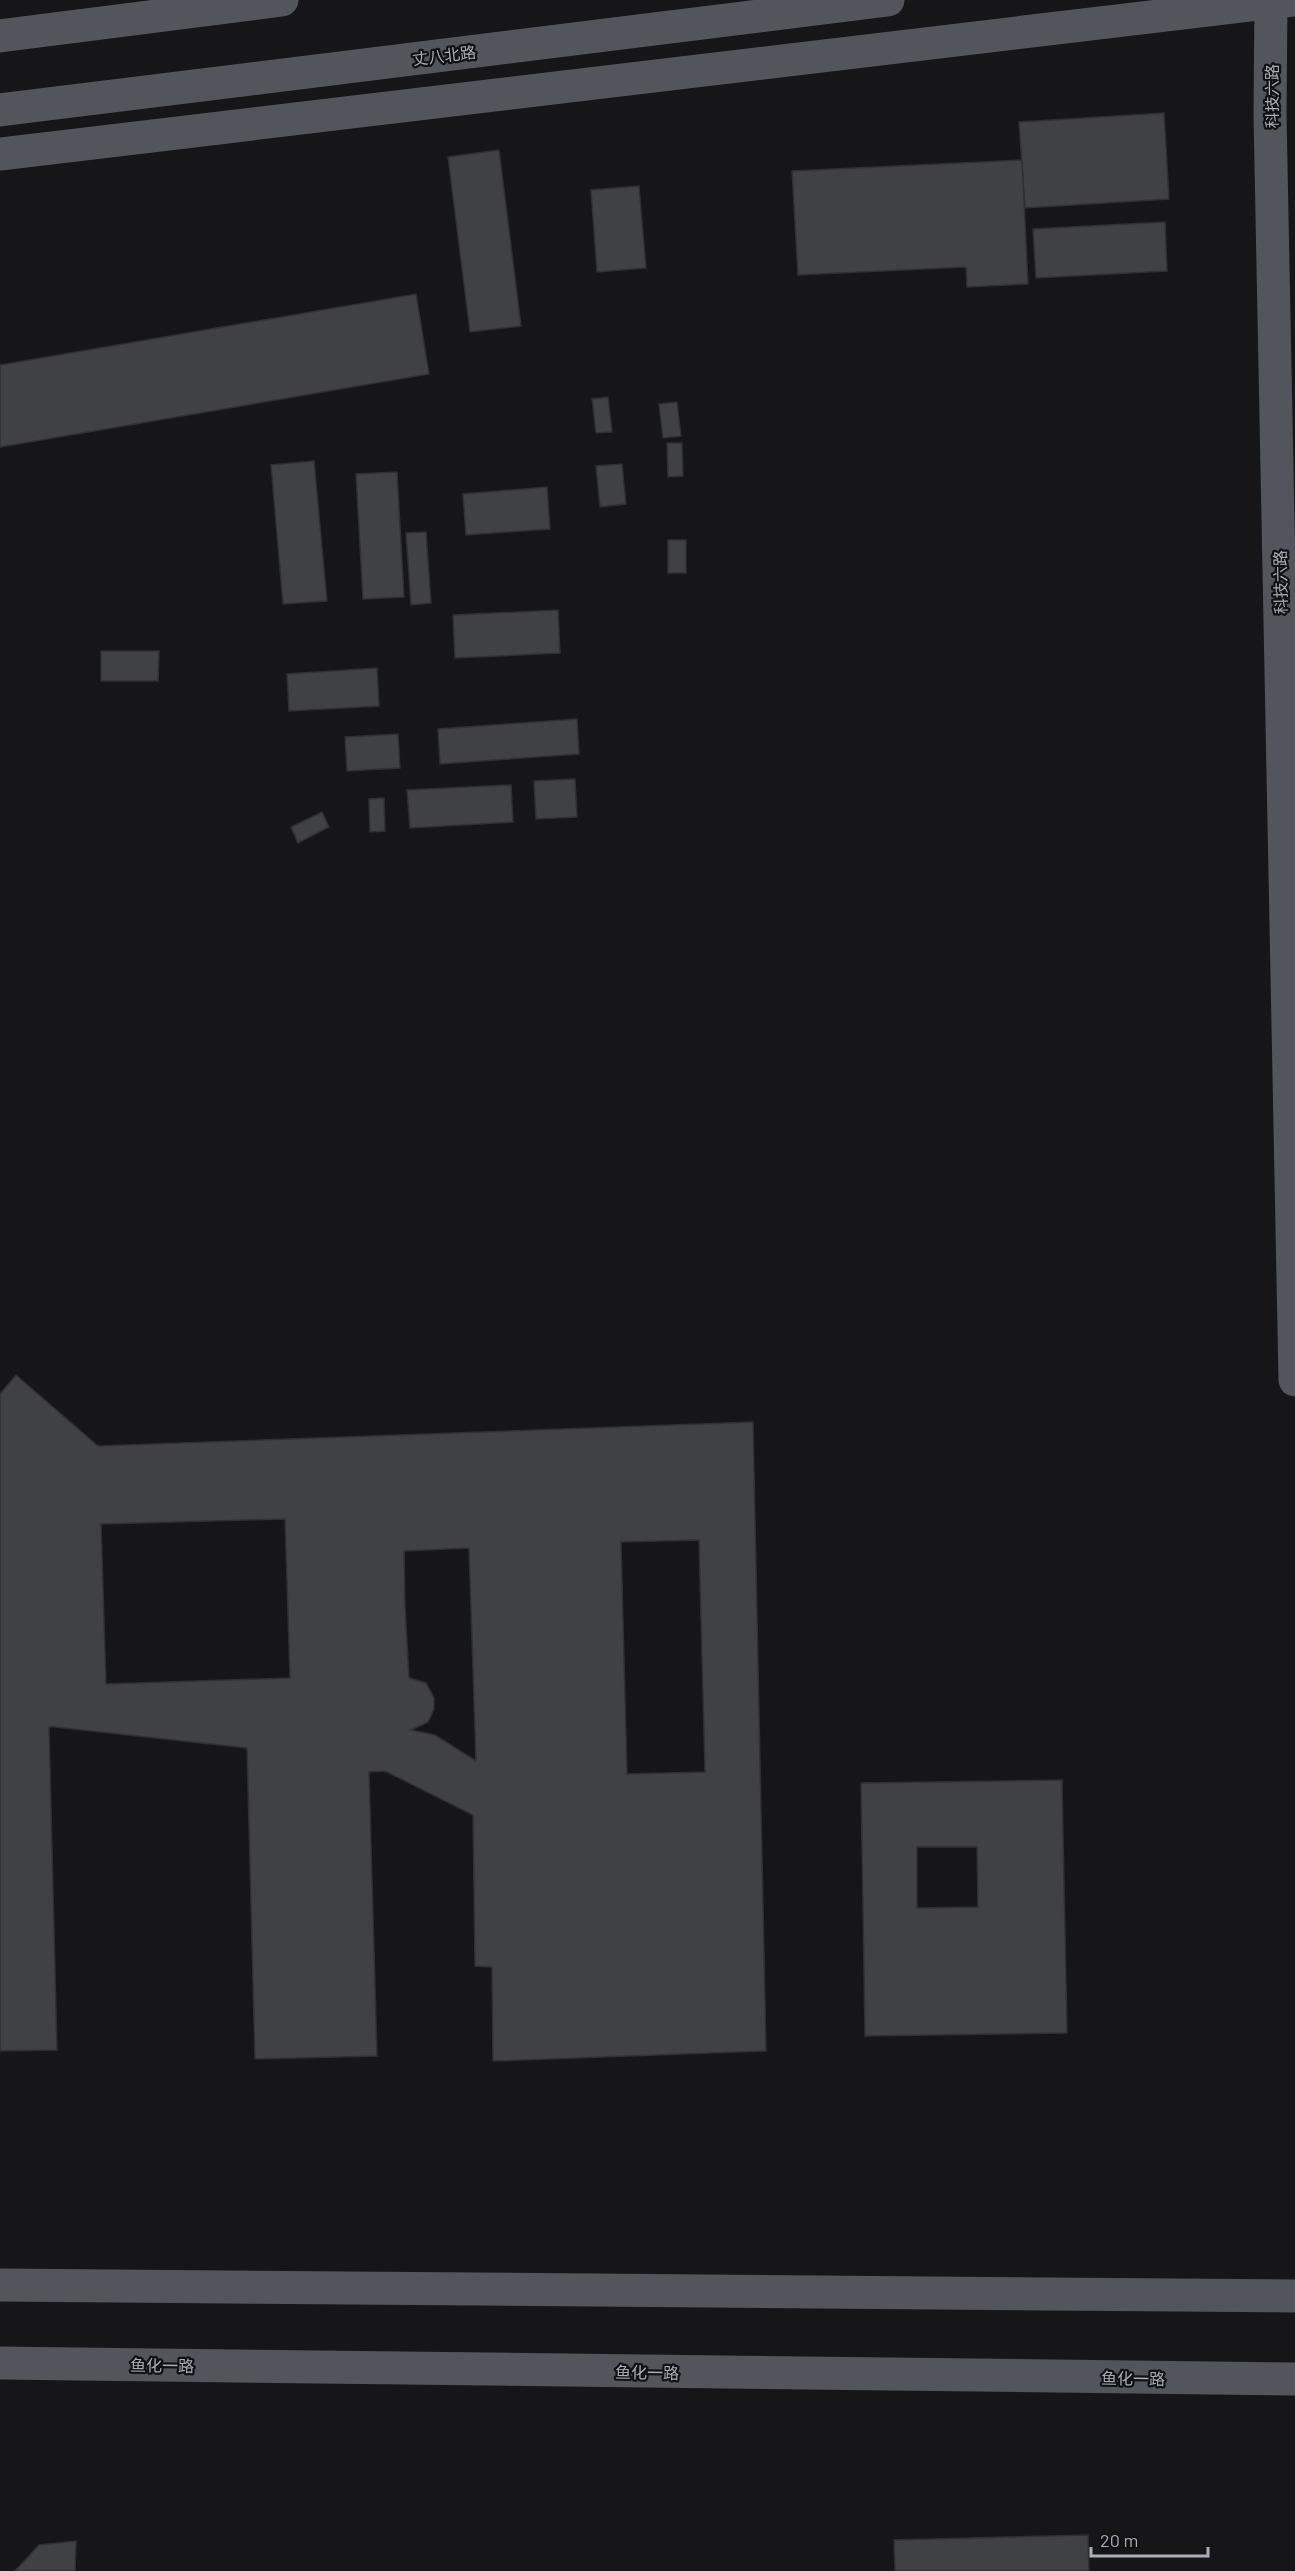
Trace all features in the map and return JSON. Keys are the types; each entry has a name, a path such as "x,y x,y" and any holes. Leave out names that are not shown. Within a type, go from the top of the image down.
{"main road":[{"path":"0,36 282,0"},
{"name":"丈八北路","path":"0,110 888,0"},
{"path":"0,154 1279,1"},
{"name":"科技六路","path":"1279,1 1270,126 1295,1380"},
{"path":"0,2286 1295,2296"},
{"name":"鱼化一路","path":"0,2363 1295,2379"}],"building":[{"path":"1164,113 1169,199 1025,208 1019,122"},
{"path":"499,150 521,326 470,332 448,157"},
{"path":"1022,160 1028,284 967,287 966,267 798,275 792,171"},
{"path":"639,186 646,268 597,272 591,190"},
{"path":"1165,222 1167,271 1036,278 1033,229"},
{"path":"416,294 429,374 0,447 0,365"},
{"path":"608,397 612,432 596,433 592,399"},
{"path":"677,402 681,436 663,438 659,404"},
{"path":"667,443 682,443 683,476 668,477"},
{"path":"314,461 327,601 283,604 271,465"},
{"path":"622,464 626,504 600,507 596,466"},
{"path":"397,472 404,597 363,599 356,474"},
{"path":"547,487 550,529 466,535 463,494"},
{"path":"426,532 431,603 411,605 406,533"},
{"path":"668,540 686,540 686,573 668,573"},
{"path":"558,610 560,653 455,658 453,615"},
{"path":"101,651 159,651 158,681 101,681"},
{"path":"377,668 379,706 289,711 287,674"},
{"path":"577,719 579,754 440,764 438,729"},
{"path":"398,734 400,768 347,771 345,737"},
{"path":"575,779 577,817 536,819 534,781"},
{"path":"511,785 513,822 410,828 407,790"},
{"path":"384,798 385,831 370,832 369,799"},
{"path":"322,812 329,827 298,843 291,827"},
{"path":"16,1375 98,1446 753,1422 766,2051 493,2061 492,1967 475,1966 473,1815 385,1771 369,1772 377,2056 255,2059 247,1748 49,1727 57,2050 0,2051 0,1394","holes":["285,1519 290,1678 106,1684 101,1524","699,1540 705,1772 627,1774 621,1542","469,1548 476,1761 435,1735 411,1730 428,1722 434,1709 434,1698 426,1683 409,1678 404,1551"]},
{"path":"1062,1780 1067,2033 865,2036 861,1783","holes":["917,1847 977,1847 978,1907 917,1908"]},
{"path":"1088,2535 1089,2571 895,2571 894,2540"},
{"path":"76,2541 75,2571 15,2571 39,2545"}]}
